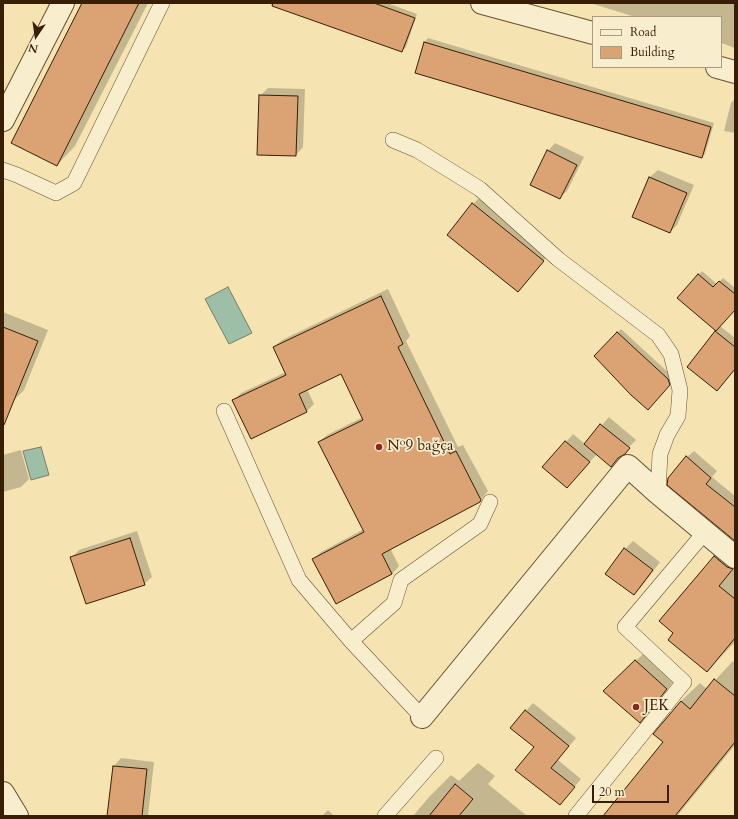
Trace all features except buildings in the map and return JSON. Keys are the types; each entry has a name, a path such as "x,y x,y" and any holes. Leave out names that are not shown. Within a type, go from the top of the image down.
{"street":[{"path":"3,120 63,3"},
{"path":"482,3 592,33"},
{"path":"721,68 735,72"},
{"path":"422,717 628,466 735,557"},
{"path":"3,793 17,816"}],"lane":[{"path":"3,170 56,193 74,183 162,3"},
{"path":"393,140 417,150 480,189 558,259 658,335 671,354 680,390 678,416 667,435 660,454 658,493"},
{"path":"224,410 299,580 351,641 422,717"},
{"path":"351,641 394,603 401,580 480,524 490,502"},
{"path":"576,816 684,682 625,627 705,532"},
{"path":"385,816 436,758"}],"shaded area":[{"path":"228,287 252,333 229,344 205,299"},
{"path":"41,447 49,475 31,480 23,451"}],"place":[{"name":"№9 bağça","path":"379,447"},
{"name":"JEK","path":"636,707"}]}
